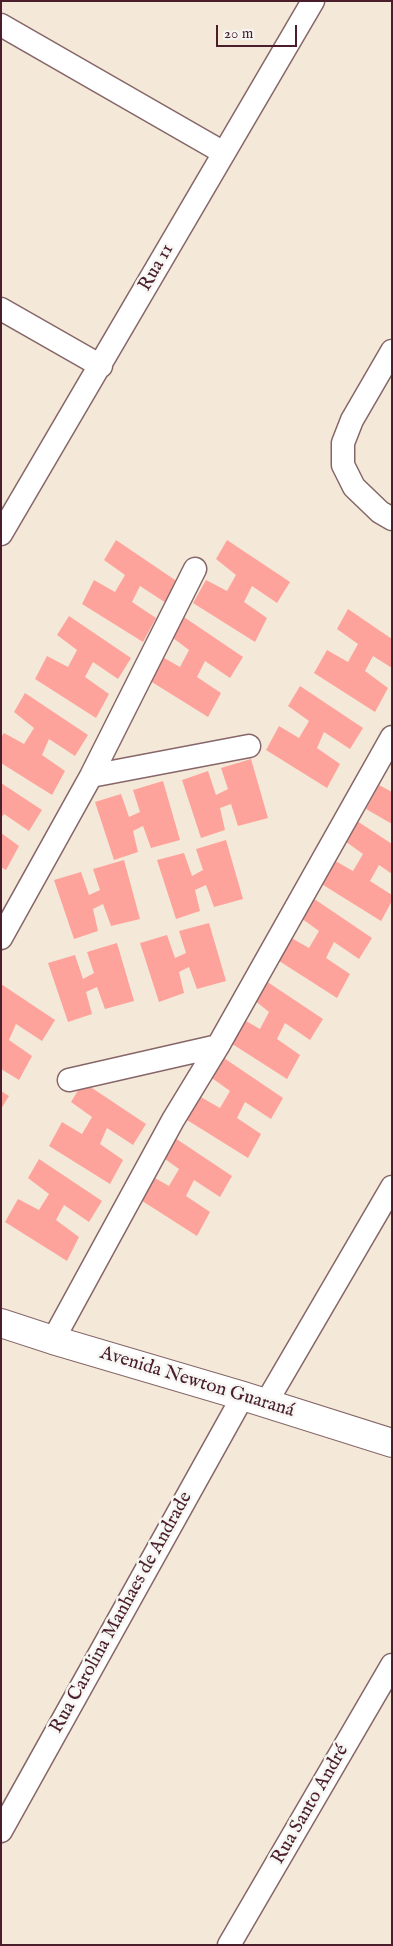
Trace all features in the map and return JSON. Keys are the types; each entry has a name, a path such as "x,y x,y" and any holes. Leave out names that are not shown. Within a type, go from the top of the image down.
{"main road":[{"name":"Avenida Newton Guaraná","path":"1,1323 52,1340 254,1399 392,1443"}],"street":[{"name":"Rua 11","path":"1,534 313,1"},
{"path":"1,25 224,153"},
{"path":"1,309 101,366"},
{"path":"392,351 352,420 344,442 343,465 354,487 380,512 392,519"},
{"path":"1,938 91,776 195,568"},
{"path":"52,1340 173,1120 218,1046 392,737"},
{"path":"91,776 249,746"},
{"path":"69,1080 218,1046"},
{"name":"Rua Carolina Manhaes de Andrade","path":"1,1831 254,1399 392,1187"},
{"name":"Rua Santo André","path":"229,1945 392,1665"}],"building":[{"path":"116,540 178,582 166,603 140,586 132,602 156,618 143,642 82,604 94,580 115,592 125,575 104,560"},
{"path":"227,540 290,582 277,603 252,586 244,602 267,618 255,642 193,603 206,580 227,591 236,575 216,559"},
{"path":"348,609 392,639 392,668 373,656 365,671 388,688 375,712 314,673 327,650 348,662 358,644 337,629"},
{"path":"181,615 243,657 230,678 205,661 197,677 221,693 208,717 147,679 159,655 180,667 189,650 169,635"},
{"path":"69,616 131,658 118,679 93,662 85,677 109,694 96,718 35,679 47,656 68,667 77,650 57,635"},
{"path":"300,686 363,728 350,749 324,732 317,748 340,764 327,788 266,750 279,726 299,738 309,721 288,706"},
{"path":"25,693 88,735 75,756 49,739 42,755 65,771 52,795 1,763 1,737 4,733 24,744 34,728 14,712"},
{"path":"251,759 268,818 238,826 231,804 220,808 225,830 201,838 182,780 208,771 216,795 228,789 221,768"},
{"path":"163,781 180,840 151,848 143,826 133,831 138,852 114,860 95,802 121,794 129,817 140,812 133,790"},
{"path":"1,783 42,810 29,831 4,814 1,818"},
{"path":"379,785 392,792 392,824 366,809"},
{"path":"354,819 392,844 392,874 379,865 370,881 392,895 392,901 381,921 320,883 332,859 353,871 363,854 342,839"},
{"path":"1,833 19,846 6,870 1,867"},
{"path":"226,840 243,899 214,907 206,885 195,890 200,911 176,919 157,860 184,853 192,876 203,870 196,849"},
{"path":"124,860 140,919 111,926 103,904 93,909 98,931 74,939 54,880 81,872 89,895 100,890 93,869"},
{"path":"310,896 372,938 359,959 334,942 326,958 350,974 337,998 276,959 288,936 309,948 319,931 298,916"},
{"path":"209,923 226,981 197,989 189,967 179,972 184,993 159,1002 140,943 167,935 175,958 186,953 179,931"},
{"path":"117,943 134,1001 105,1009 97,987 86,992 92,1014 68,1022 48,963 75,955 83,979 94,973 87,952"},
{"path":"260,977 323,1019 310,1040 285,1023 277,1039 300,1055 287,1079 226,1040 239,1017 260,1029 269,1012 249,996"},
{"path":"1,984 55,1020 42,1041 16,1024 9,1040 32,1056 19,1080 1,1069"},
{"path":"221,1056 283,1098 271,1119 245,1102 237,1118 261,1134 248,1158 187,1120 199,1096 220,1108 230,1091 209,1076"},
{"path":"83,1082 146,1124 133,1145 107,1128 100,1144 123,1160 110,1184 49,1146 62,1122 82,1134 92,1117 71,1102"},
{"path":"1,1091 9,1096 1,1109"},
{"path":"169,1134 232,1176 220,1197 194,1180 186,1196 210,1212 197,1236 136,1197 148,1174 169,1186 179,1169 158,1154"},
{"path":"39,1159 102,1201 89,1222 64,1205 56,1220 79,1237 67,1261 5,1222 18,1199 39,1210 49,1194 28,1178"}]}
